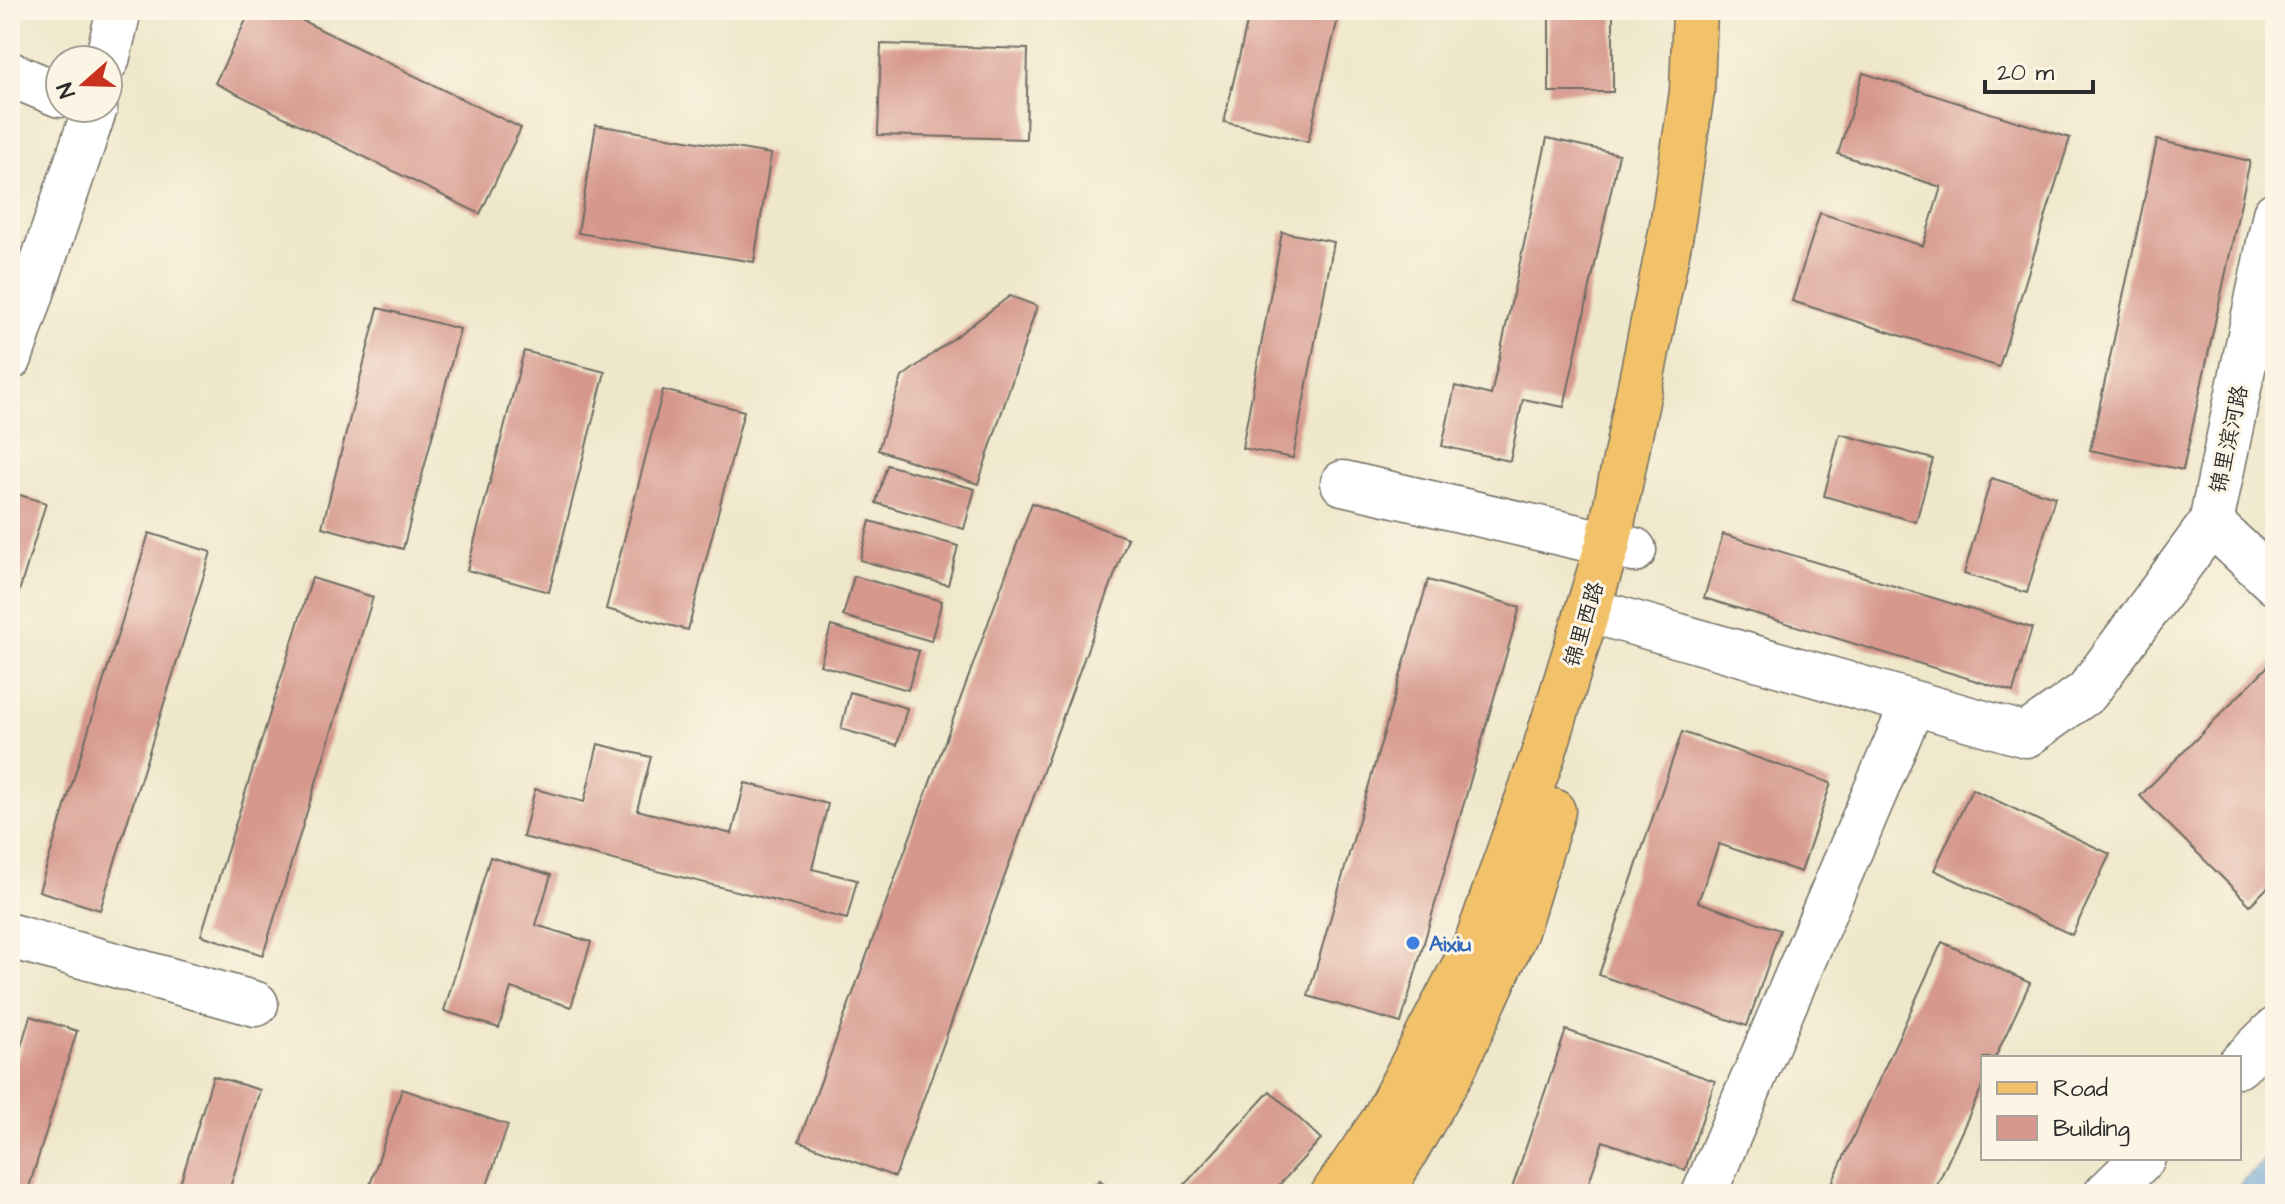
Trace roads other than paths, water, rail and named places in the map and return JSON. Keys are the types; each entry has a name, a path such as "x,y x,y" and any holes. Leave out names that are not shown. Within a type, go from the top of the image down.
{"main road":[{"name":"锦里西路","path":"1381,1194 1453,1070 1516,931 1613,617 1621,547 1692,92 1695,10"},
{"name":"锦里西路","path":"1333,1194 1383,1121 1477,941 1621,547 1688,298 1709,160 1723,10"}],"street":[{"path":"111,44 119,10"},
{"path":"10,74 44,88"},
{"path":"10,358 79,124"},
{"name":"锦里滨河路","path":"2211,523 2275,214"},
{"path":"1343,483 1621,547"},
{"path":"1613,617 2026,735 2087,692 2211,523 2275,583"},
{"path":"1704,1194 1913,703"},
{"path":"10,936 256,1004"},
{"path":"2241,1063 2275,1030"},
{"path":"2106,1194 2141,1160"}],"water":[{"path":"2275,1149 2275,1194 2231,1194"}],"place":[{"name":"Aixiu","path":"1413,943"}]}
